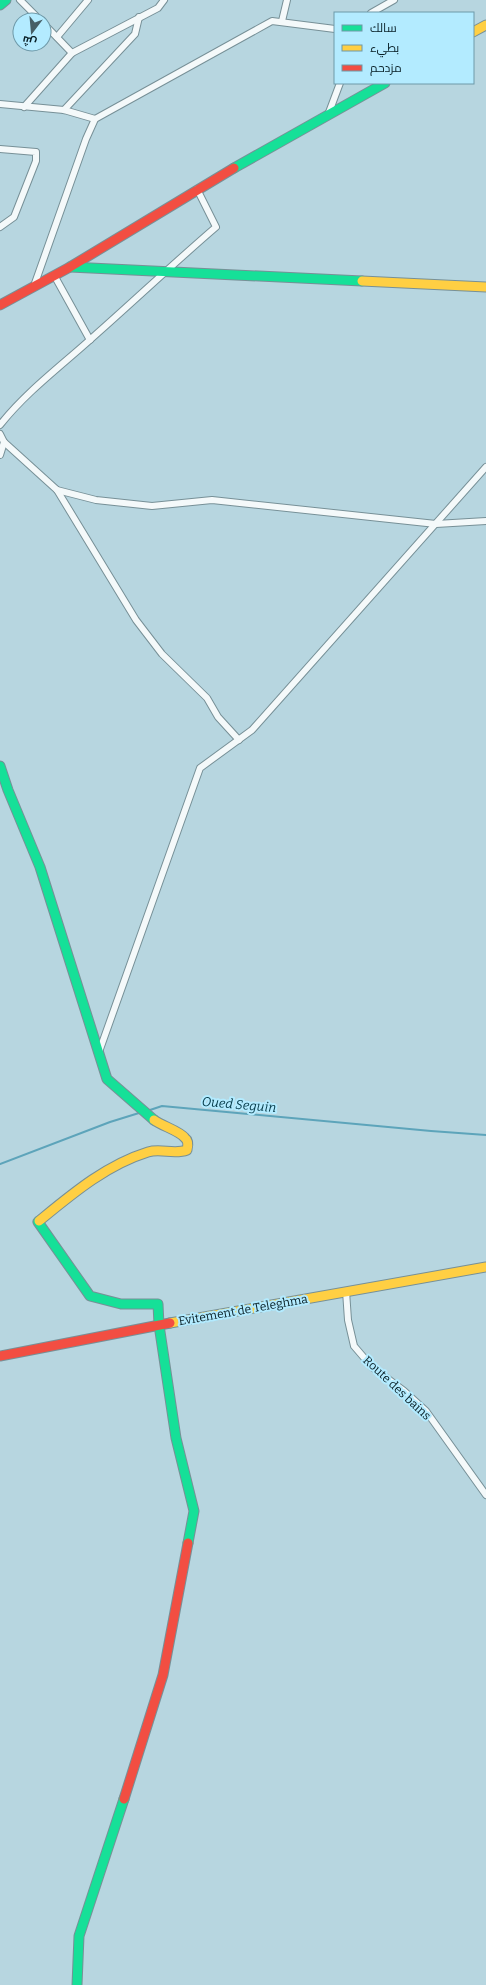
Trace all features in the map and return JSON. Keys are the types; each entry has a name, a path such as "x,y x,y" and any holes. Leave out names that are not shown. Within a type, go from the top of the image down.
{"street":[{"path":"0,5 6,0"},
{"path":"57,37 88,0"},
{"path":"24,107 72,53 158,8 164,0"},
{"path":"282,21 287,0"},
{"path":"373,12 394,0"},
{"path":"24,2 33,12"},
{"path":"64,110 135,34 139,17"},
{"path":"34,286 86,139 95,119 272,21 282,21 334,29"},
{"path":"474,31 486,25"},
{"path":"52,32 72,53"},
{"path":"328,116 340,84"},
{"path":"0,305 70,267 197,189 383,84"},
{"path":"0,104 64,110 95,119"},
{"path":"0,148 36,152 36,161 14,217 0,227"},
{"path":"0,425 15,407 164,271 216,227 197,189"},
{"path":"70,267 486,287"},
{"path":"54,275 90,340"},
{"path":"0,434 4,442 57,490 136,620 162,654 207,698 218,717 238,740"},
{"path":"0,455 4,442"},
{"path":"99,1053 200,768 252,730 486,467"},
{"path":"57,490 96,500 152,506 212,500 436,524 486,521"},
{"path":"0,766 8,790 40,867 108,1079 126,1097 162,1126 185,1137 188,1143 187,1150 179,1153 155,1150 135,1156 86,1184 38,1222 90,1296 121,1304 158,1304 159,1325 176,1438 194,1511 163,1675 136,1763 79,1936 77,1985"},
{"name":"Evitement de Teleghma","path":"0,1356 159,1325 486,1267"},
{"name":"Route des bains","path":"346,1291 348,1320 354,1346 372,1367 404,1391 426,1411 486,1495"}],"waterway":[{"name":"Oued Seguin","path":"147,1111 162,1106 486,1135"},
{"name":"Oued Seguin","path":"0,1164 110,1122 139,1113"}],"traffic: fast":[{"path":"0,5 6,0"},
{"path":"234,168 383,84"},
{"path":"70,267 362,281"},
{"path":"0,766 8,790 40,867 107,1079 154,1120"},
{"path":"39,1221 38,1222 90,1296 121,1304 158,1304 159,1325 176,1438 194,1511 188,1543"},
{"path":"77,1985 79,1936 124,1799"}],"traffic: slow":[{"path":"474,31 486,25"},
{"path":"362,281 486,287"},
{"path":"39,1221 90,1181 118,1164 148,1152 177,1152 187,1150 188,1142 183,1135 154,1120"},
{"path":"170,1323 486,1267"}],"traffic: jam":[{"path":"0,305 70,267 234,168"},
{"path":"0,1356 170,1323"},
{"path":"124,1799 163,1675 188,1543"}]}
